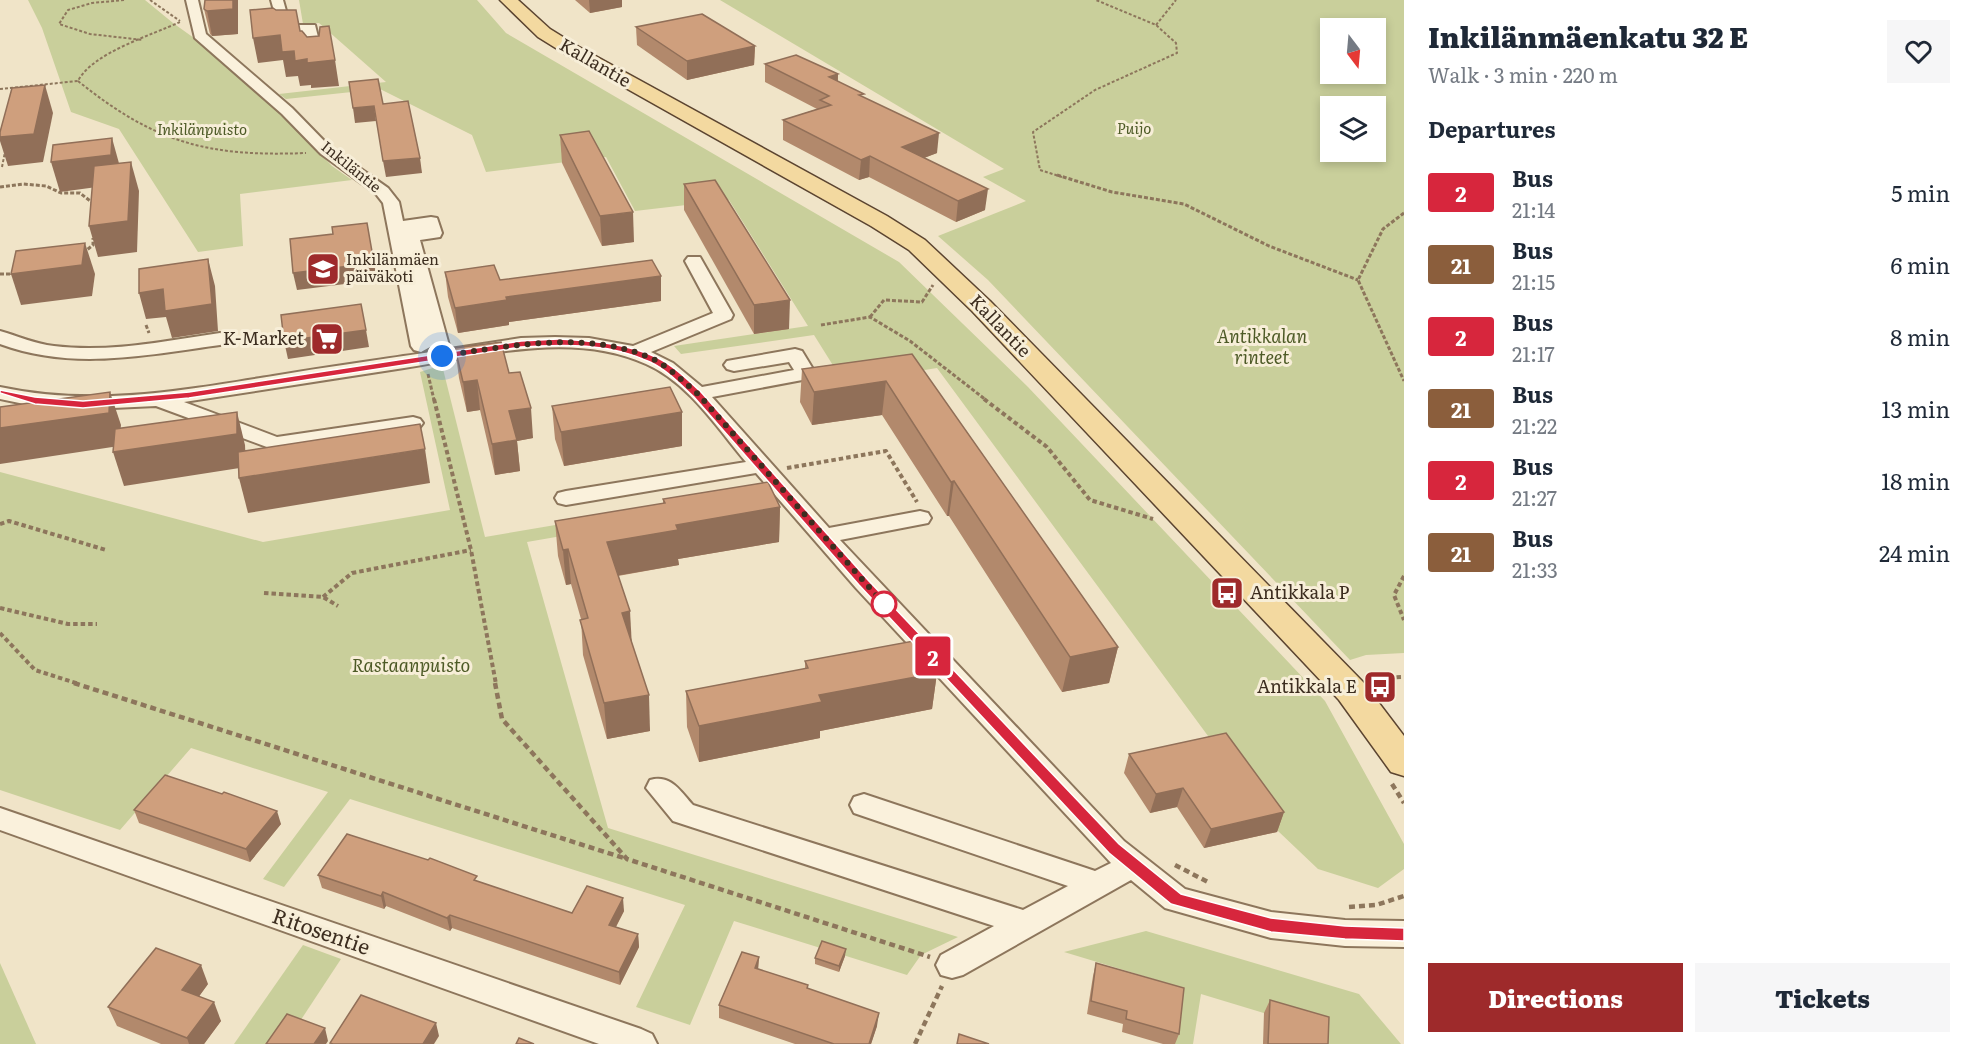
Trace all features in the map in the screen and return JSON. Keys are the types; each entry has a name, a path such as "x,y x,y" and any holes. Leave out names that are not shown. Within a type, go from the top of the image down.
{"main road":[{"name":"Kallantie","path":"508,0 544,33 580,56 917,244 981,306 1343,682 1395,769"}],"street":[{"name":"Inkiläntie","path":"192,0 200,35 287,111 326,152 382,191 391,202 427,354"},
{"path":"277,0 285,29 310,28 316,57"},
{"path":"411,236 427,354"},
{"path":"635,352 724,315 693,261"},
{"path":"0,337 29,349 99,354 220,339"},
{"path":"0,393 35,400 83,405 156,399 427,354 521,344 558,342 593,344 635,352 673,372 772,467 823,536 864,582 1132,865 1176,899 1271,925 1345,933 1404,934"},
{"path":"698,394 806,374 795,355 734,365"},
{"path":"156,399 275,444 413,423"},
{"path":"566,498 772,467"},
{"path":"823,536 920,518"},
{"path":"660,788 683,813 1026,924"},
{"path":"864,805 1098,884"},
{"name":"Ritosentie","path":"0,819 641,1044"},
{"path":"952,965 1132,865"}],"path":[{"path":"124,0 92,3 68,10 58,24 90,34 144,40"},
{"path":"78,81 82,73 101,58 180,22 150,0"},
{"path":"1096,0 1156,25 1176,43 1177,54 1095,90 1033,132 1040,170 1112,192 1184,204 1269,246 1358,280 1404,381"},
{"path":"1156,25 1176,0"},
{"path":"0,89 78,81 100,100 143,128 201,150 262,155 326,152"},
{"path":"2,167 8,142"},
{"path":"0,188 22,184 46,186 61,193 80,193 95,205"},
{"path":"1358,280 1383,229 1404,213"},
{"path":"78,255 93,245 93,235"},
{"path":"0,274 17,274"},
{"path":"870,317 884,300 922,302 937,279"},
{"path":"821,325 870,317 910,341 1047,447 1090,500 1160,521"},
{"path":"427,354 428,370 471,550 502,719 627,859"},
{"path":"772,467 886,451 916,499 920,518"},
{"path":"772,467 789,475"},
{"path":"0,524 9,521 106,550"},
{"path":"323,597 352,573 471,550"},
{"path":"1404,576 1394,595 1404,620"},
{"path":"264,593 323,597 338,606"},
{"path":"0,608 68,624 97,624"},
{"path":"0,633 36,670 952,965 915,1044"},
{"path":"1373,678 1404,677"},
{"path":"1395,769 1404,803"},
{"path":"1173,864 1215,886"},
{"path":"1344,908 1376,905 1404,896"}],"green space":[{"name":"Inkilänpuisto","path":"28,0 145,0 243,73 332,166 352,180 240,194 243,246 198,252 119,129 71,112 42,28"},
{"path":"299,0 477,0 506,33 899,262 1028,387 1325,701 1404,844 1404,869 1378,888 1318,869 1278,831 937,368 844,383 814,335 681,354 674,346 808,326 729,200 635,211 606,157 486,172 472,135 380,89 286,99 279,94 386,82 319,23 303,24"},
{"path":"720,0 1404,0 1404,653 1366,655 1350,660 988,280 938,236 1026,201 983,177 1004,169"},
{"name":"Rastaanpuisto","path":"442,365 485,537 756,491 764,501 527,542 608,828 958,937 921,955 907,975 734,921 690,1025 636,1007 685,905 350,799 284,887 263,879 328,792 191,748 120,830 0,790 0,472 263,542 450,510 420,372"},
{"path":"1146,931 1359,994 1401,1044 1326,1044 1326,1032 1201,994 1193,1044 1172,1044 1180,987 1064,952"},
{"path":"303,945 341,959 285,1044 234,1044"},
{"path":"0,963 36,1044 0,1044"}],"building":[{"path":"205,0 233,0 233,9 207,11 204,9"},
{"path":"273,8 296,10 300,31 307,37 319,36 320,27 329,26 335,60 307,63 307,59 295,61 294,51 282,52 280,35 253,38 250,10"},
{"path":"702,14 755,46 687,61 636,27"},
{"path":"796,55 838,74 829,77 864,94 859,95 939,133 902,147 988,189 958,201 870,156 861,160 783,120 831,105 820,100 829,96 765,64"},
{"path":"378,79 383,104 408,101 420,158 383,161 374,106 353,108 349,82"},
{"path":"45,85 34,134 0,137 12,88"},
{"path":"589,131 633,212 600,216 560,135"},
{"path":"112,138 111,155 51,162 53,145"},
{"path":"131,162 128,221 89,226 94,166"},
{"path":"715,180 790,300 754,305 684,184"},
{"path":"367,223 374,263 293,273 290,239 333,234 332,227"},
{"path":"85,243 82,265 11,274 16,251"},
{"path":"208,259 212,304 165,311 163,289 139,293 139,269"},
{"path":"652,260 661,276 506,297 507,300 455,308 445,272 494,265 500,280"},
{"path":"361,304 366,330 284,341 281,315"},
{"path":"501,342 509,373 520,372 531,408 509,411 517,440 492,444 477,380 463,382 455,348"},
{"path":"912,354 1118,647 1070,657 954,481 951,482 886,381 814,392 802,369"},
{"path":"670,387 682,412 561,432 552,406"},
{"path":"110,392 109,413 0,428 0,407"},
{"path":"237,412 237,434 113,452 115,429"},
{"path":"420,424 425,449 239,478 238,452"},
{"path":"768,482 780,507 676,525 678,530 607,542 630,611 622,613 649,695 604,703 580,620 588,618 568,549 563,550 555,521 665,503 663,499"},
{"path":"919,640 937,673 819,695 822,702 699,726 686,691 808,668 805,661"},
{"path":"1226,733 1284,812 1211,829 1183,788 1156,794 1129,754"},
{"path":"165,775 222,794 224,792 277,811 246,849 134,810"},
{"path":"347,834 428,860 430,858 477,876 474,880 572,913 587,886 623,898 609,925 638,934 619,972 450,915 447,918 383,892 381,896 318,875"},
{"path":"822,941 846,949 839,966 815,958"},
{"path":"156,948 201,965 182,990 214,1002 187,1038 108,1007"},
{"path":"742,952 759,957 755,968 808,985 807,988 879,1013 869,1044 834,1044 719,1005"},
{"path":"1096,963 1184,988 1179,1034 1126,1019 1127,1011 1091,1001"},
{"path":"361,995 436,1023 423,1044 330,1043"},
{"path":"1270,1000 1329,1017 1328,1044 1268,1044"},
{"path":"287,1014 325,1028 314,1044 266,1044"},
{"path":"959,1034 989,1044 957,1044"},
{"path":"519,1038 534,1044 516,1044"}],"bus line":[{"name":"2","path":"0,393 35,400 83,405 189,395 521,344 558,342 593,344 635,352 673,372 698,394 864,582 1114,849 1176,899 1271,925 1345,933 1404,934"}],"place":[{"name":"Inkilänmäen päiväkoti","path":"323,269"},
{"name":"K-Market","path":"327,339"},
{"name":"Antikkala P","path":"1227,593"},
{"name":"Antikkala E","path":"1380,687"}],"route":[{"path":"442,356 521,344 558,342 593,344 635,352 655,361 673,372 698,394 884,604"}],"park label":[{"name":"Puijo","path":"1134,129"},
{"name":"Antikkalan rinteet","path":"1262,347"}]}
